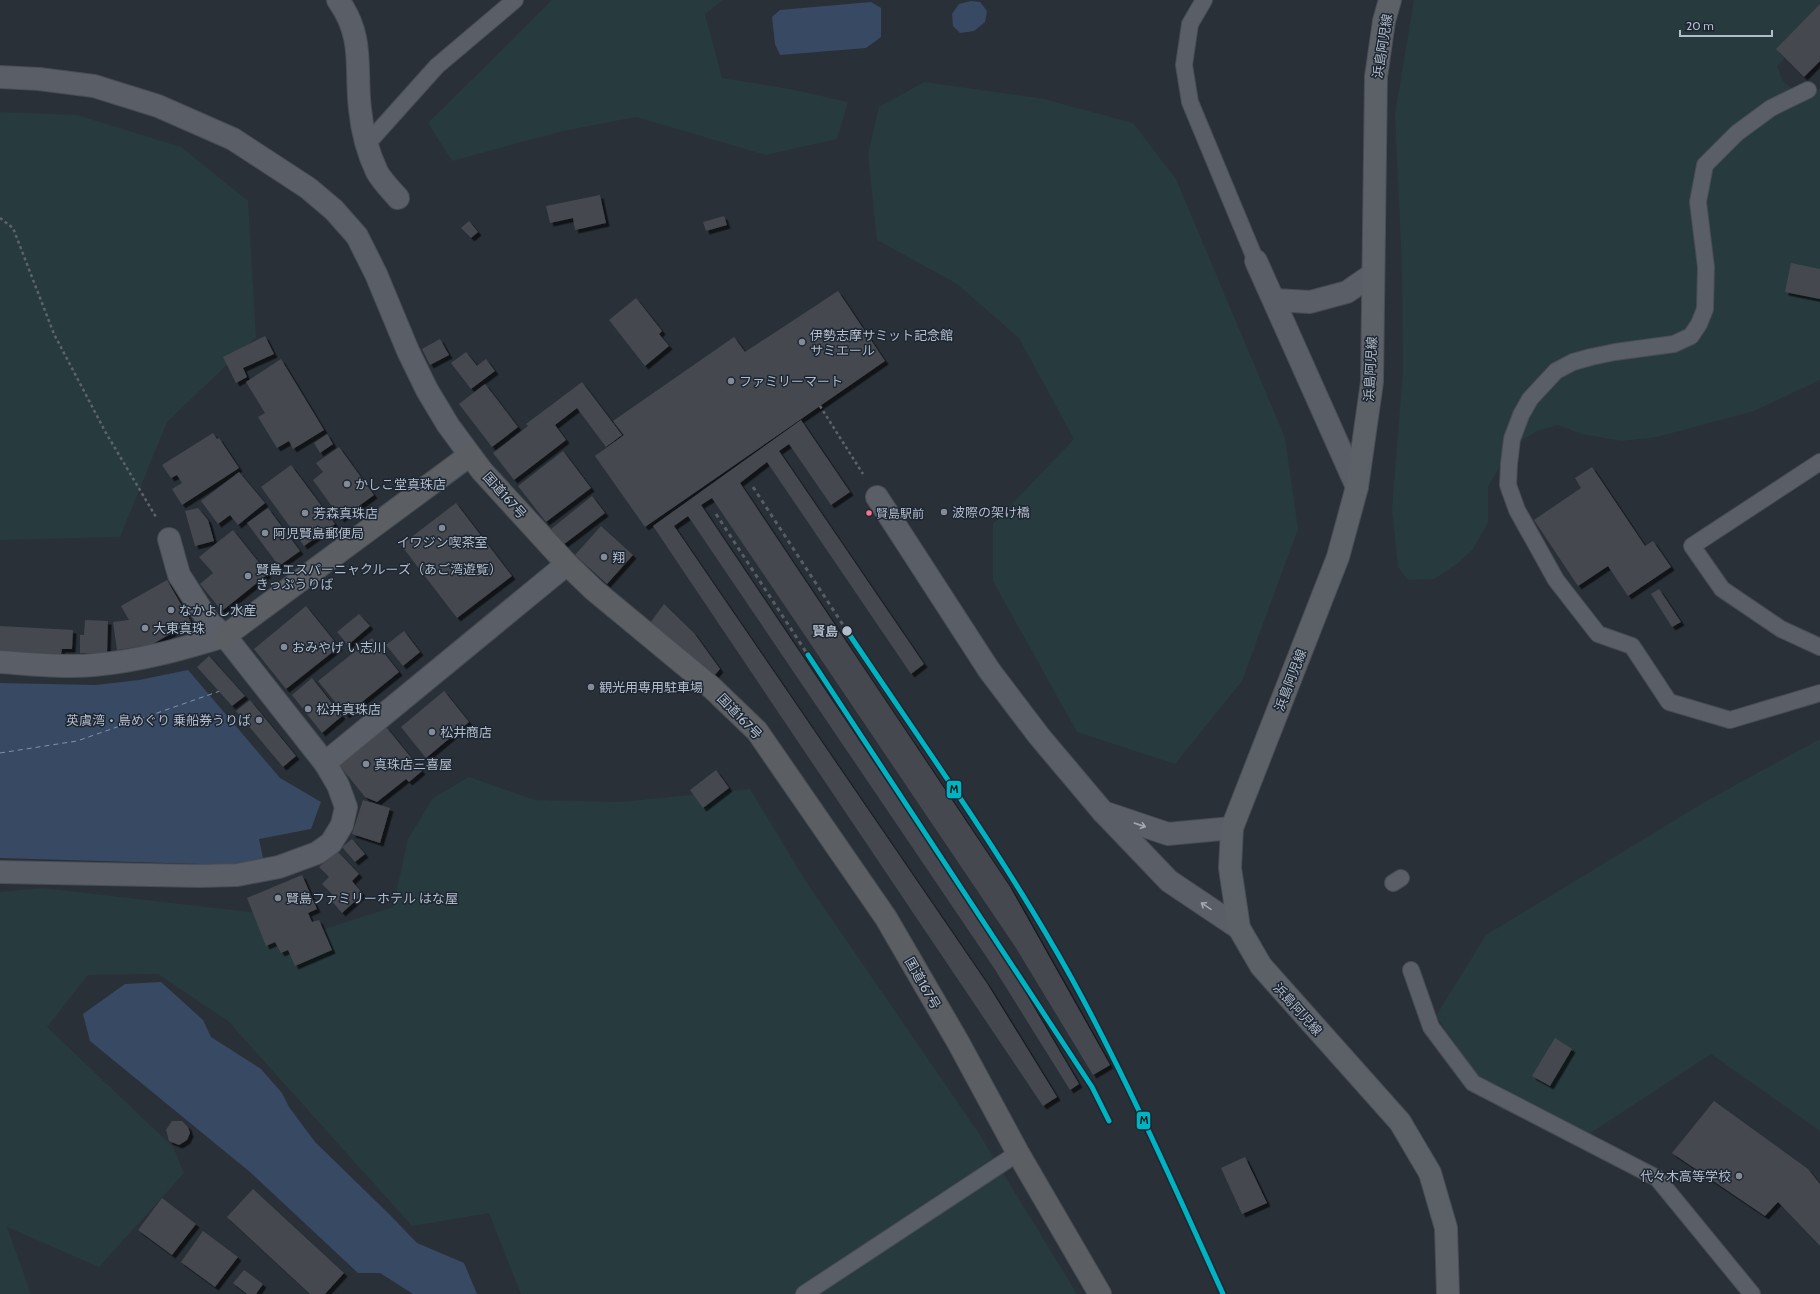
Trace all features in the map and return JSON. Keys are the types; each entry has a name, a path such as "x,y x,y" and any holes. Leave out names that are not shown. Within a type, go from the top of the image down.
{"highway":[{"name":"国道167号","path":"470,454 482,471 567,564 594,590 710,686 757,731 886,918 958,1042 1018,1153 1100,1294"},
{"path":"225,636 470,454"}],"main road":[{"name":"浜島阿児線","path":"1390,0 1384,21 1376,77 1372,382 1357,487 1338,557 1232,828 1230,868 1239,928 1260,966 1400,1122 1430,1173 1446,1228 1448,1294"}],"street":[{"path":"338,0 345,10 357,41 360,109 367,144 378,173 398,198"},
{"path":"0,77 39,79 94,86 158,106 233,140 308,188 334,210 357,236 427,390 448,424 470,454"},
{"path":"1256,261 1275,300 1357,487"},
{"path":"1275,300 1310,302 1347,292 1373,274"},
{"path":"877,497 989,670 1039,736 1103,812 1169,881 1239,928"},
{"path":"0,872 200,876 238,875 279,867 317,853 331,843 342,825 346,807 338,785 325,763 225,636 209,622 179,575 169,539"},
{"path":"325,763 567,564"},
{"path":"0,662 93,665 123,662 177,651 225,636"},
{"path":"1103,812 1168,834 1232,828"}],"lane":[{"path":"367,144 437,66 515,0"},
{"path":"1204,0 1190,24 1184,65 1190,102 1256,261"},
{"path":"1808,90 1771,108 1737,132 1705,165 1698,202 1706,267 1704,309 1699,324 1691,336 1674,344 1615,352 1591,357 1573,362 1556,371 1530,398 1521,415 1512,439 1508,485 1517,510 1556,580 1598,634 1632,646 1669,702 1730,720 1820,693"},
{"path":"1820,462 1692,546 1722,589 1781,629 1820,647"},
{"path":"1411,970 1431,1027 1473,1083 1657,1178 1752,1294"},
{"path":"804,1294 1018,1153"}],"path":[{"path":"0,218 13,228 54,334 106,433 169,539"},
{"path":"820,406 877,497"}],"green space":[{"path":"552,0 723,0 705,14 722,78 790,89 848,102 837,139 766,155 636,117 563,131 452,161 428,123"},
{"path":"1414,0 1820,0 1820,21 1777,66 1783,81 1796,92 1820,89 1820,380 1754,411 1657,437 1622,441 1582,434 1558,425 1537,431 1510,448 1488,487 1488,523 1473,549 1457,564 1434,579 1408,580 1398,567 1392,510 1403,371 1402,266 1395,114"},
{"path":"924,82 1044,99 1133,123 1176,179 1285,438 1298,529 1242,681 1175,764 1077,732 993,581 993,524 1074,439 1019,338 957,284 877,240 868,154 879,107"},
{"path":"0,112 77,115 181,147 248,201 256,337 167,422 120,537 0,540"},
{"path":"1820,739 1820,1131 1711,1054 1586,1136 1500,1109 1436,1016 1486,935 1708,800"},
{"path":"469,777 535,800 620,802 750,789 805,880 978,1132 1077,1294 521,1294 489,1213 412,1226 228,1021 158,974 88,975 47,1027 173,1147 184,1173 99,1267 7,1227 31,1294 0,1294 0,892 42,888 266,914 312,933 393,907 408,839 433,798"}],"water":[{"path":"971,1 980,2 987,11 985,22 974,31 960,33 953,26 952,14 959,4"},
{"path":"871,2 881,8 881,37 866,48 780,55 775,44 772,17 780,10"},
{"path":"188,670 280,778 321,802 311,829 259,839 263,858 233,865 0,858 0,683 96,685 139,680"},
{"path":"161,982 203,1020 211,1037 261,1069 282,1093 289,1107 315,1142 417,1243 464,1263 477,1294 413,1294 380,1273 358,1273 250,1172 90,1041 83,1014 125,984"}],"building":[{"path":"1820,4 1820,61 1804,77 1776,49"},
{"path":"600,195 606,223 575,230 573,218 550,223 546,206"},
{"path":"724,216 727,225 706,231 703,222"},
{"path":"469,221 478,232 471,238 461,228"},
{"path":"1791,263 1820,269 1820,299 1785,292"},
{"path":"838,291 885,361 645,527 595,456 624,435 613,421 734,337 745,352"},
{"path":"636,298 662,331 659,334 669,346 645,366 609,320"},
{"path":"265,336 274,354 243,368 247,377 236,383 223,357"},
{"path":"440,339 449,355 430,365 422,349"},
{"path":"466,352 477,366 486,359 495,371 471,389 451,363"},
{"path":"281,359 324,430 293,449 289,441 277,448 258,417 265,413 246,382"},
{"path":"582,382 622,435 606,447 577,408 555,425 566,440 514,480 493,453 528,426 526,424"},
{"path":"485,384 518,427 492,447 459,404"},
{"path":"801,420 850,492 831,505 789,444 779,451 924,664 911,674 767,462 740,483 1010,887 1110,1065 1093,1075 1016,948 712,498 701,505 1005,958 1079,1084 1070,1090 994,968 688,516 674,526 988,985 1057,1097 1043,1106 653,526"},
{"path":"213,433 217,439 219,438 239,468 182,505 172,489 182,483 177,475 171,478 162,465"},
{"path":"327,434 333,444 320,453 314,443"},
{"path":"339,447 374,495 341,519 313,480 323,472 316,463"},
{"path":"563,451 591,488 546,522 518,486"},
{"path":"291,465 335,524 304,546 261,487"},
{"path":"1592,467 1645,546 1653,541 1671,567 1628,596 1608,566 1578,586 1534,520 1581,488 1575,478"},
{"path":"239,472 265,503 238,525 230,515 218,524 201,501"},
{"path":"592,496 605,513 563,545 551,529"},
{"path":"456,503 512,576 457,618 401,545"},
{"path":"198,508 208,520 214,541 195,546 185,511"},
{"path":"268,508 300,551 279,566 247,523"},
{"path":"601,526 633,555 607,584 575,555"},
{"path":"233,530 268,574 222,611 200,584 213,573 199,557"},
{"path":"167,580 191,622 151,645 117,650 113,622 129,620 121,606"},
{"path":"1659,589 1681,622 1672,627 1651,594"},
{"path":"664,604 694,633 720,669 714,676 650,623"},
{"path":"306,606 339,647 286,689 254,649"},
{"path":"359,614 370,626 348,645 337,632"},
{"path":"85,620 108,621 107,654 80,653 80,635 84,635"},
{"path":"0,626 73,630 72,649 62,649 61,654 0,653"},
{"path":"404,631 420,652 403,666 386,645"},
{"path":"372,638 399,672 346,715 318,681"},
{"path":"209,656 245,696 232,706 197,667"},
{"path":"312,678 342,716 322,733 292,695"},
{"path":"444,691 469,722 426,758 401,727"},
{"path":"250,700 296,756 283,767 236,711"},
{"path":"386,727 422,771 409,782 406,779 377,802 365,797 339,765"},
{"path":"716,770 729,788 703,808 690,790"},
{"path":"363,800 390,808 380,843 352,834"},
{"path":"352,839 365,854 355,862 342,847"},
{"path":"337,851 359,874 352,881 363,894 342,913 329,898 332,894 322,884 329,877 319,867"},
{"path":"302,875 317,909 308,913 312,922 319,920 332,950 295,966 288,950 281,953 275,942 266,946 247,898"},
{"path":"1555,1038 1572,1049 1550,1086 1532,1076"},
{"path":"1714,1101 1808,1169 1820,1184 1820,1246 1778,1202 1765,1216 1672,1153"},
{"path":"172,1121 182,1121 188,1127 190,1133 187,1140 179,1145 169,1141 166,1130"},
{"path":"1245,1157 1267,1203 1242,1214 1221,1168"},
{"path":"253,1189 344,1273 325,1294 310,1294 227,1217"},
{"path":"162,1198 196,1224 172,1255 138,1230"},
{"path":"203,1231 238,1257 215,1287 181,1262"},
{"path":"244,1270 263,1284 256,1294 247,1294 233,1283"}],"ferry route":[{"path":"0,753 77,741 220,691"}],"railway":[{"path":"753,487 847,631"},
{"path":"716,514 808,655"}],"transit line":[{"name":"M","path":"847,631 992,846 1072,979 1093,1017 1132,1096 1223,1294"},
{"name":"M","path":"808,655 1092,1087 1109,1121"}],"place":[{"name":"伊勢志摩サミット記念館 サミエール","path":"802,342"},
{"name":"ファミリーマート","path":"731,381"},
{"name":"かしこ堂真珠店","path":"347,484"},
{"name":"波際の架け橋","path":"944,512"},
{"name":"芳森真珠店","path":"305,513"},
{"name":"賢島駅前","path":"869,513"},
{"name":"イワジン喫茶室","path":"442,528"},
{"name":"阿児賢島郵便局","path":"265,533"},
{"name":"翔","path":"604,557"},
{"name":"賢島エスパーニャクルーズ（あご湾遊覧） きっぷうりば","path":"248,576"},
{"name":"なかよし水産","path":"171,610"},
{"name":"大東真珠","path":"145,628"},
{"name":"賢島","path":"847,631"},
{"name":"おみやげ い志川","path":"284,647"},
{"name":"観光用専用駐車場","path":"591,687"},
{"name":"松井真珠店","path":"308,709"},
{"name":"英虞湾・島めぐり 乗船券うりば","path":"259,720"},
{"name":"松井商店","path":"432,732"},
{"name":"真珠店三喜屋","path":"366,764"},
{"name":"賢島ファミリーホテル はな屋","path":"278,898"},
{"name":"代々木高等学校","path":"1739,1176"}]}
